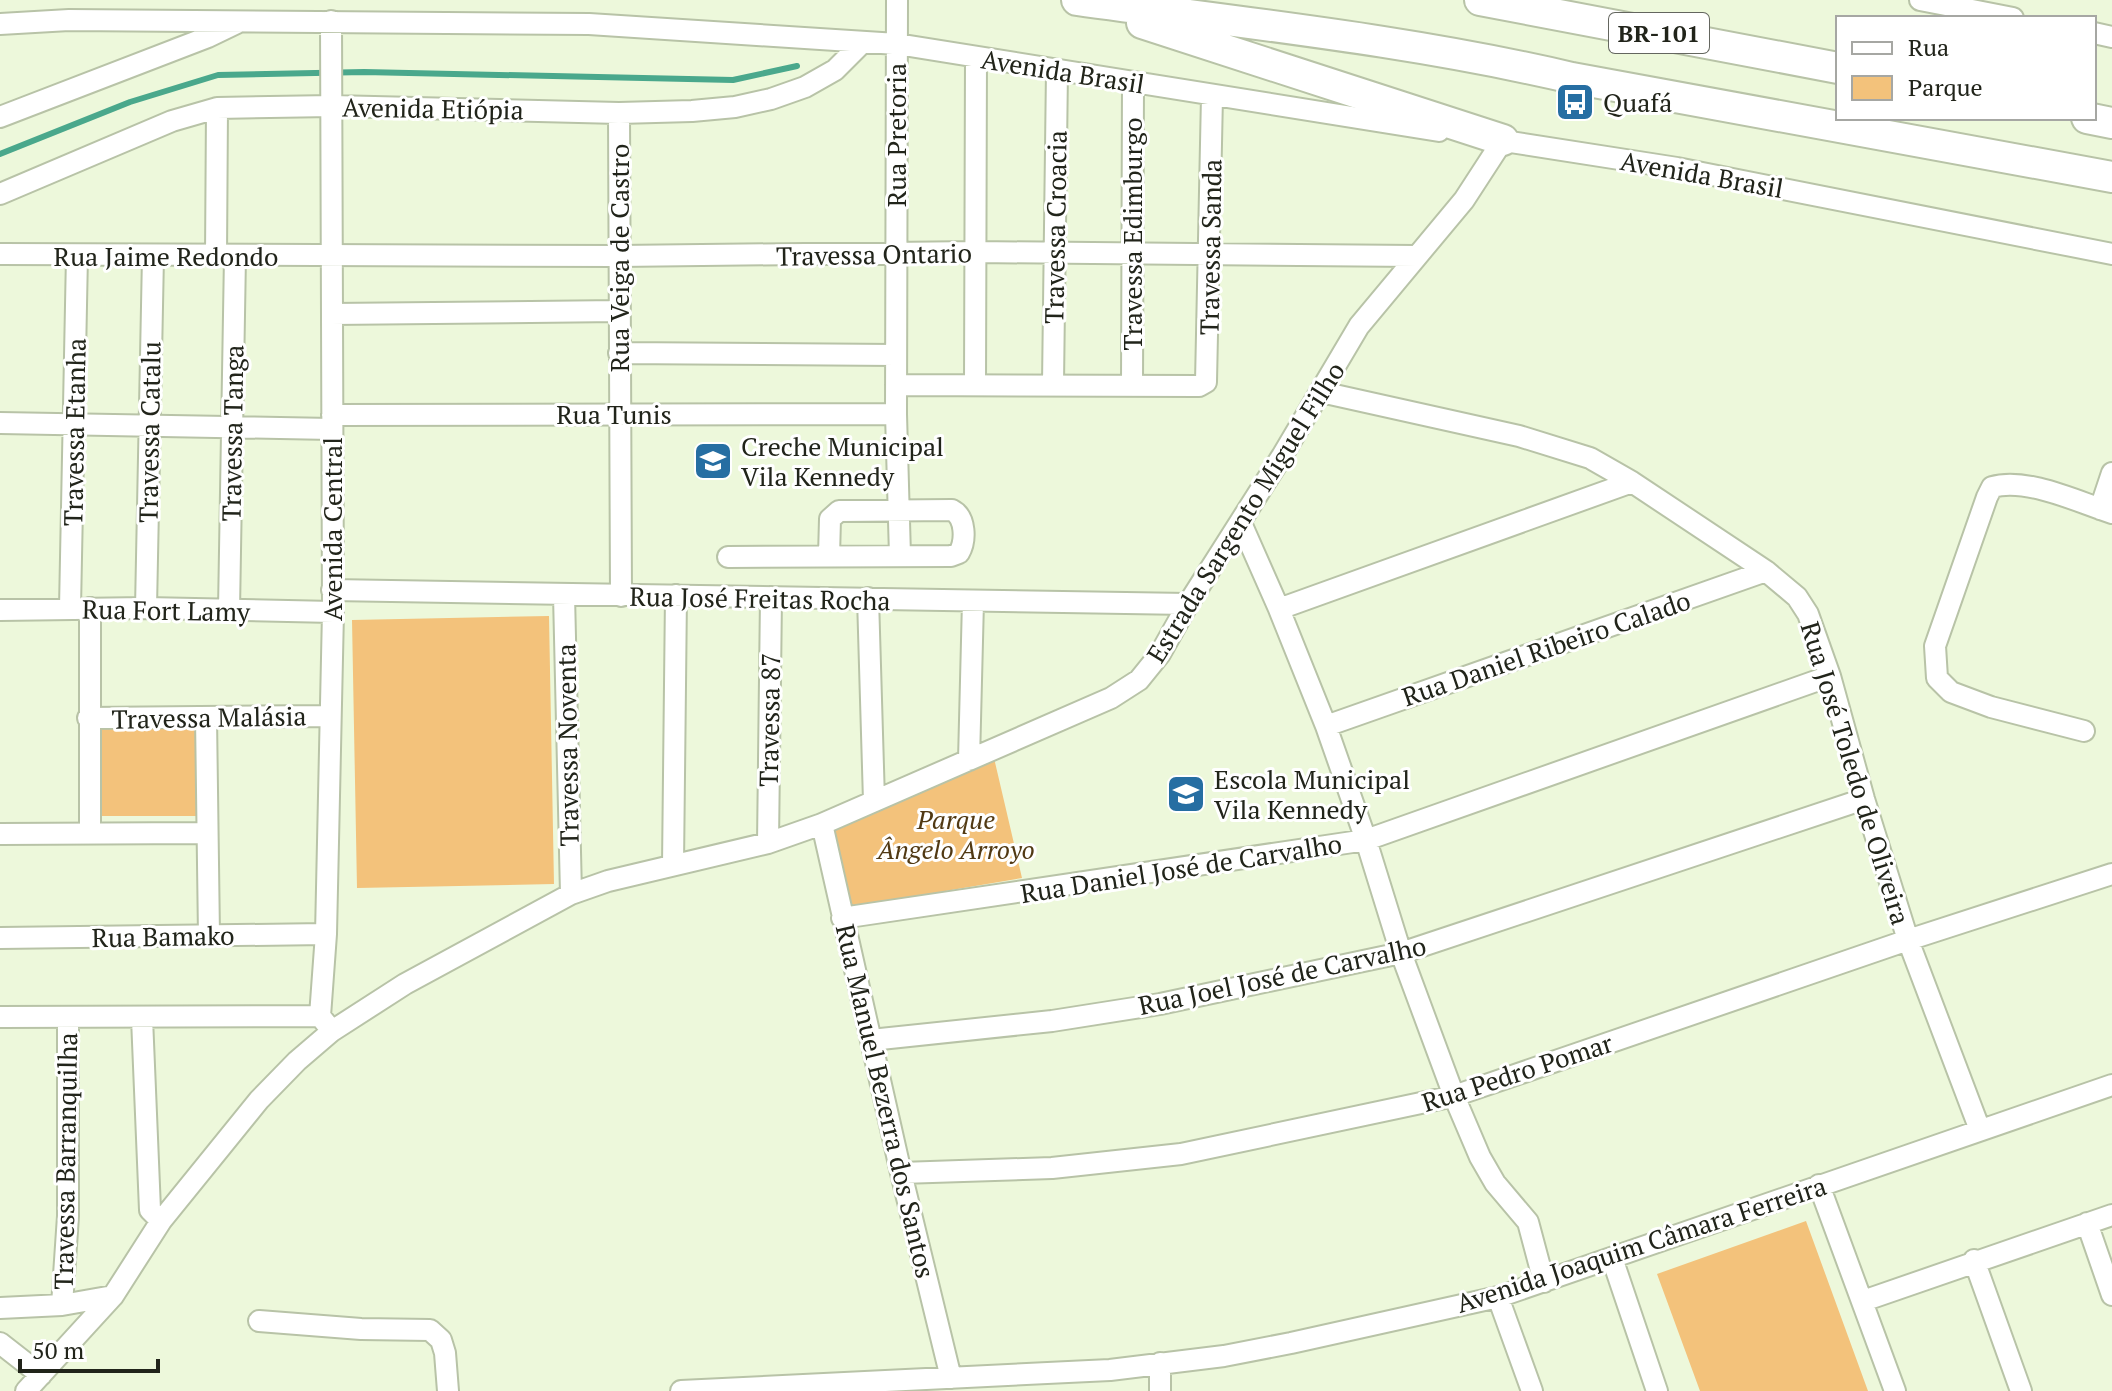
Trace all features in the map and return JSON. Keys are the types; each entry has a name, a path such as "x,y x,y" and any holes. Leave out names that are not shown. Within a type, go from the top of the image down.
{"highway":[{"path":"1074,0 1503,140"},
{"name":"BR-101","path":"1074,0 1507,63 1572,78 2112,177"},
{"name":"BR-101","path":"1480,0 1836,68"}],"street":[{"name":"Rua Pretoria","path":"897,0 896,414 900,556"},
{"path":"1920,0 2003,16"},
{"name":"Avenida Brasil","path":"0,24 69,20 589,24 897,44 1692,171 2112,254"},
{"path":"0,117 208,37 241,21"},
{"name":"Avenida Central","path":"326,1024 333,612 331,21"},
{"name":"Avenida Etiópia","path":"0,194 172,121 217,108 332,96 619,113 735,107 805,87 835,70 863,42"},
{"path":"975,385 976,57"},
{"name":"Travessa Croacia","path":"1053,384 1057,70"},
{"name":"Travessa Edimburgo","path":"1132,386 1133,82"},
{"name":"Travessa Sanda","path":"1132,386 1192,386 1202,385 1207,379 1212,96"},
{"name":"Travessa Tanga","path":"217,108 232,427 229,610"},
{"name":"Rua Veiga de Castro","path":"619,113 621,596"},
{"name":"Estrada Sargento Miguel Filho","path":"26,1391 113,1296 156,1215 297,1061 326,1024 571,894 608,881 768,843 822,824 1111,698 1139,680 1160,654 1359,326 1464,200 1503,140"},
{"name":"Travessa Ontario","path":"332,257 975,252 1416,256"},
{"name":"Rua Jaime Redondo","path":"0,254 332,257"},
{"name":"Travessa Etanha","path":"77,255 74,424 80,608 88,718 90,832"},
{"name":"Travessa Catalu","path":"146,608 153,256"},
{"path":"332,314 619,311"},
{"path":"619,353 896,355"},
{"path":"896,385 1132,386"},
{"name":"Rua José Toledo de Oliveira","path":"1321,392 1565,448 1590,458 1632,482 1766,571 1797,597 1808,614 1830,676 1908,940 1980,1130"},
{"name":"Rua Tunis","path":"0,423 232,427 620,414 896,414"},
{"path":"2084,731 1991,707 1951,692 1937,678 1935,646 1992,487 2004,484 2032,487 2106,511 2112,473"},
{"path":"1279,609 1632,482"},
{"path":"728,557 951,556 959,553 963,541 962,521 957,512 945,510 834,512 830,519 829,556"},
{"path":"1241,523 1326,726 1401,953 1454,1096 1480,1157 1495,1183 1528,1222 1544,1282"},
{"name":"Rua Daniel Ribeiro Calado","path":"1326,726 1766,571"},
{"name":"Rua José Freitas Rocha","path":"332,590 1188,604"},
{"name":"Travessa Noventa","path":"564,595 571,894"},
{"path":"673,865 676,595"},
{"name":"Travessa 87","path":"768,843 771,597"},
{"path":"868,598 874,801"},
{"path":"969,760 973,601"},
{"name":"Rua Fort Lamy","path":"0,610 146,608 333,612"},
{"name":"Rua Daniel José de Carvalho","path":"842,918 1366,840 1830,676"},
{"name":"Travessa Malásia","path":"88,718 329,716"},
{"path":"206,717 209,936"},
{"name":"Rua Joel José de Carvalho","path":"871,1040 1052,1021 1160,1004 1401,953 1864,799"},
{"name":"Rua Manuel Bezerra dos Santos","path":"822,824 951,1378"},
{"path":"0,834 206,833"},
{"name":"Rua Pedro Pomar","path":"901,1173 1052,1168 1151,1159 1454,1096 1908,940 2112,874"},
{"name":"Rua Bamako","path":"0,938 326,934"},
{"path":"0,1017 326,1024"},
{"name":"Travessa Barranquilha","path":"62,1305 68,1216 68,1017"},
{"path":"142,1018 156,1215"},
{"name":"Avenida Joaquim Câmara Ferreira","path":"681,1391 1110,1370 1251,1351 1498,1297 2112,1085"},
{"path":"1819,1185 1895,1391"},
{"path":"1863,1301 1974,1260 2112,1215"},
{"path":"2087,1223 2112,1295"},
{"path":"1612,1258 1657,1391"},
{"path":"1974,1260 2021,1391"},
{"path":"0,1308 62,1305 113,1296"},
{"path":"1498,1297 1532,1391"},
{"path":"259,1321 361,1329 430,1330 441,1340 445,1353 448,1391"},
{"path":"0,1343 41,1375"},
{"path":"1160,1363 1160,1391"}],"green space":[{"path":"549,616 554,884 357,888 352,620"},
{"path":"200,720 202,816 96,816 95,723"},
{"name":"Parque Ângelo Arroyo","path":"994,758 1022,878 845,908 831,827"},
{"path":"1806,1221 1868,1391 1700,1391 1657,1274"}],"waterway":[{"path":"0,154 130,102 218,75 364,72 733,80 797,66"}],"place":[{"name":"Quafá","path":"1575,102"},
{"name":"Creche Municipal Vila Kennedy","path":"713,461"},
{"name":"Escola Municipal Vila Kennedy","path":"1186,794"}]}
